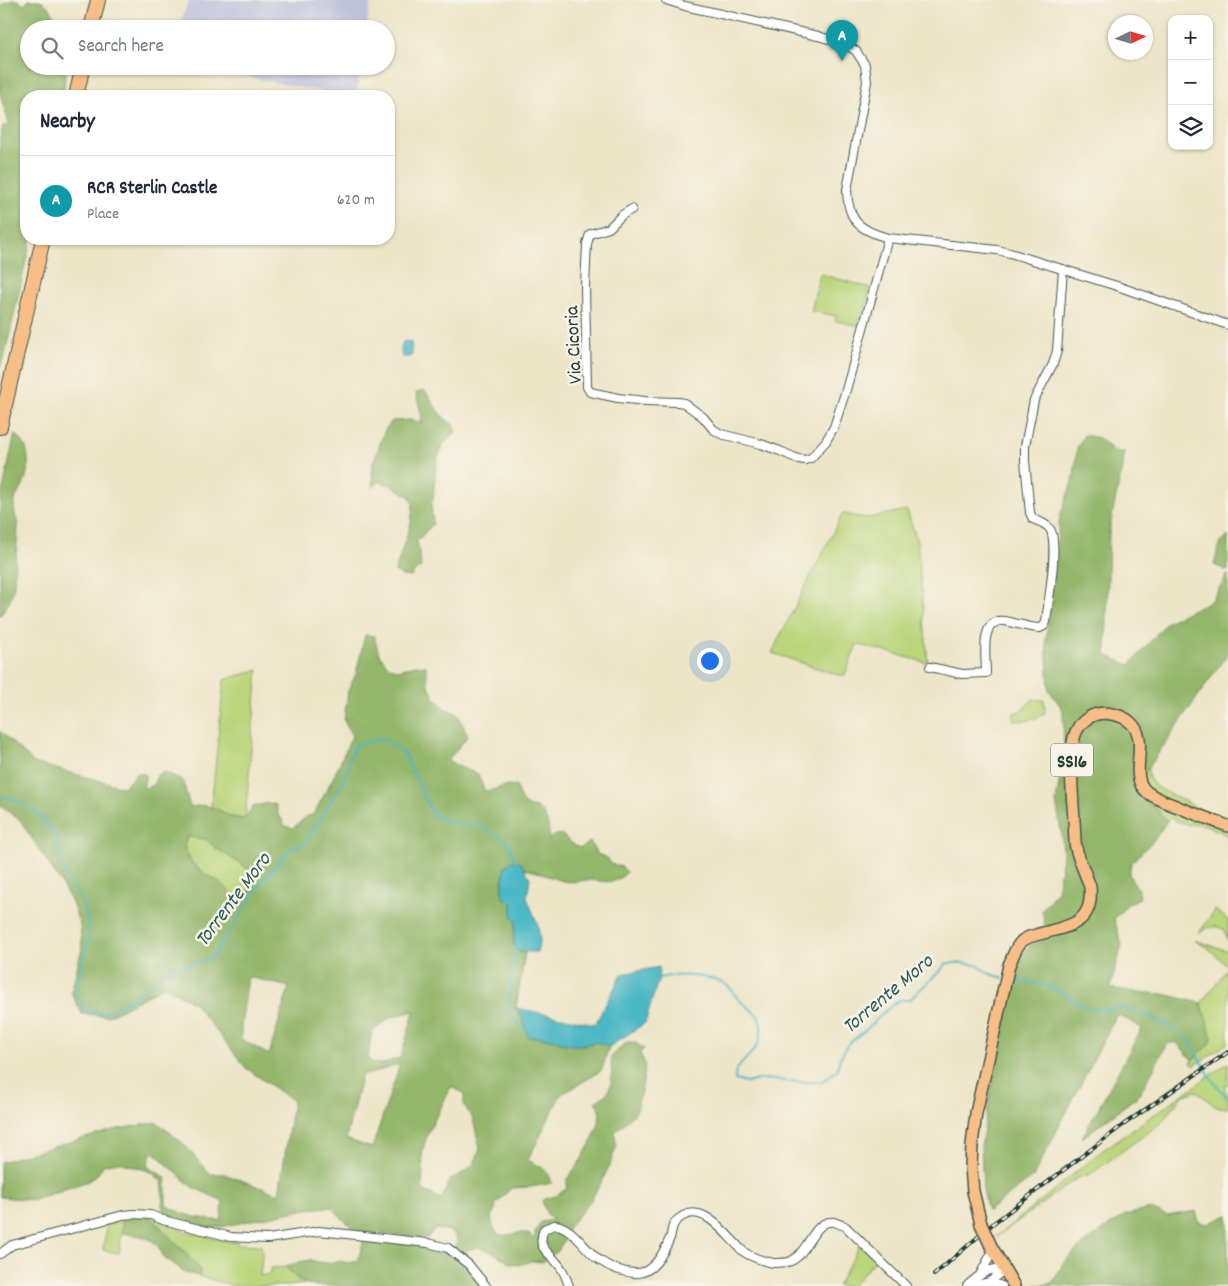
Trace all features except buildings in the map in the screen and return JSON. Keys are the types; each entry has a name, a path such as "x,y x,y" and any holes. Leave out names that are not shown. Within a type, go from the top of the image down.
{"highway":[{"path":"84,20 89,0"},
{"path":"93,20 98,0"},
{"path":"68,90 72,75"},
{"path":"77,90 81,75"},
{"path":"0,387 33,245"},
{"path":"0,426 42,245"}],"main road":[{"name":"SS16","path":"1014,1286 992,1249 981,1224 973,1190 971,1168 972,1145 976,1113 989,1051 1015,949 1028,937 1075,924 1087,912 1089,905 1090,887 1076,847 1072,762 1074,738 1077,730 1090,717 1113,714 1124,718 1136,728 1139,735 1139,776 1143,788 1164,802 1228,826"}],"street":[{"path":"666,0 818,36 845,44 856,51 865,65 868,82 847,190 847,202 854,220 862,228 875,235 888,238 1010,252 1120,287 1228,325"},
{"name":"Via Cicoria","path":"632,209 622,214 609,228 590,234 587,244 585,304 587,387 590,392 618,398 684,403 721,434 761,444 798,460 805,460 816,454 834,427 888,238"},
{"path":"930,668 962,674 986,672 986,637 991,626 998,621 1004,621 1040,628 1046,622 1053,560 1052,538 1048,526 1033,519 1030,512 1025,446 1034,400 1053,364 1057,351 1063,269"},
{"path":"570,1286 560,1265 545,1251 541,1244 544,1229 553,1225 561,1226 571,1232 598,1259 621,1270 637,1274 647,1270 658,1261 670,1238 674,1223 684,1215 698,1214 713,1221 745,1252 773,1263 791,1262 800,1255 814,1232 822,1225 832,1222 845,1226 906,1286"},
{"path":"0,1254 12,1245 123,1215 150,1215 231,1237 268,1239 319,1231 428,1243 448,1248 469,1265 486,1286"},
{"path":"967,1286 980,1274 988,1262 992,1249"},
{"path":"980,1274 996,1268 1004,1269"},
{"path":"973,1286 990,1282 1004,1269"},
{"path":"990,1282 1002,1286"}],"shaded area":[{"path":"189,0 371,0 368,20 181,20"},
{"path":"246,75 359,75 357,90 313,90 256,79"}],"green space":[{"path":"12,0 18,0 24,5 29,0 40,0 50,8 56,20 20,20 20,75 65,75 64,90 20,90 20,245 30,245 5,354 0,368 0,138 3,126 7,126 8,121 0,93 0,7"},
{"path":"820,274 871,288 860,326 836,321 836,316 811,311"},
{"path":"424,390 440,413 455,426 455,433 443,444 437,459 431,503 433,524 417,541 421,567 411,577 402,576 395,571 411,523 413,504 409,496 390,485 378,481 373,488 372,466 385,430 392,421 410,420 421,423 422,417 416,393"},
{"path":"15,433 21,439 27,451 28,465 23,486 16,496 14,503 18,526 13,589 9,601 0,616 0,504"},
{"path":"1084,435 1099,438 1114,451 1125,452 1109,532 1106,655 1130,665 1167,622 1212,600 1228,574 1228,653 1148,768 1131,784 1139,797 1156,809 1167,821 1154,840 1131,863 1129,875 1139,891 1140,898 1129,903 1114,919 1122,945 1110,988 1164,994 1201,1003 1212,1037 1210,1044 1192,1060 1176,1042 1167,1044 1139,1095 1082,1138 1142,1028 1117,1014 1033,1177 988,1211 983,1190 981,1146 997,1053 1017,968 1022,956 1030,945 1043,941 1045,925 1042,910 1057,891 1063,856 1062,836 1056,802 1064,752 1063,710 1049,690 1046,640 1060,516 1074,477 1077,448"},
{"path":"907,510 917,542 928,663 857,644 845,675 838,675 772,653 843,513 868,518"},
{"path":"1228,536 1228,571 1214,565 1220,545"},
{"path":"365,635 374,636 379,654 388,666 399,670 415,665 426,666 428,684 434,697 446,709 458,714 468,736 448,760 459,767 478,774 484,790 489,791 505,786 516,786 523,803 537,808 543,813 549,828 549,840 553,836 561,834 575,846 581,848 590,842 597,854 606,857 611,864 622,867 627,872 611,882 587,880 569,882 525,869 521,863 505,867 502,890 512,902 516,921 513,943 518,952 525,953 516,1008 523,1019 528,1037 555,1039 564,1044 582,1045 602,1042 609,1047 602,1070 561,1094 528,1160 546,1171 552,1183 511,1188 496,1204 491,1217 496,1232 501,1235 529,1234 534,1239 541,1222 553,1220 548,1216 542,1201 556,1196 567,1188 567,1179 591,1142 599,1124 600,1108 595,1102 606,1094 610,1086 612,1077 611,1057 626,1042 634,1042 644,1049 640,1053 645,1064 636,1112 615,1132 616,1147 602,1181 591,1200 568,1228 567,1235 558,1251 542,1262 531,1261 519,1265 510,1263 494,1253 478,1247 468,1250 464,1254 454,1247 457,1242 456,1236 448,1230 435,1229 427,1238 355,1231 331,1207 306,1209 211,1229 164,1217 162,1182 151,1172 118,1162 103,1165 98,1174 88,1181 34,1200 0,1197 0,1162 113,1130 157,1122 183,1143 210,1174 224,1174 279,1194 293,1101 246,1068 194,1003 165,986 108,1016 82,1014 71,992 82,948 80,925 72,903 61,883 20,820 0,806 0,731 34,763 123,787 137,773 145,774 144,789 153,785 157,775 165,772 183,781 190,807 204,805 219,810 231,817 244,819 253,807 271,803 276,805 278,814 285,826 293,828 306,817 314,814 352,736 344,721 348,691 356,674","holes":["187,837 206,839 214,847 243,865 252,874 253,887 243,898 234,900 227,889 191,862 184,846","248,977 289,987 269,1055 241,1039","414,1011 401,1057 383,1064 372,1063 368,1057 372,1032 389,1018","400,1064 372,1148 346,1139 362,1074 370,1074","451,1087 464,1093 464,1105 473,1119 480,1149 474,1164 450,1180 441,1200 422,1189 422,1152 428,1133","152,1151 192,1187 223,1201 221,1221 181,1213 166,1205 166,1178 147,1166"]},
{"path":"258,670 245,819 231,817 211,808 224,680"},
{"path":"1033,699 1044,700 1044,714 1029,720 1014,720 1013,714 1024,708"},
{"path":"1148,768 1149,778 1156,787 1228,822 1228,836 1204,825 1189,825 1170,818 1167,821 1156,809 1139,797 1131,784"},
{"path":"187,837 206,839 214,847 243,865 252,874 253,887 243,898 234,901 227,889 191,862 184,846"},
{"path":"1215,910 1228,920 1228,941 1225,930 1218,927 1209,928 1199,933"},
{"path":"1194,940 1228,951 1228,966 1208,948"},
{"path":"1228,968 1228,1043 1194,1066 1191,1063 1192,1060 1210,1044 1212,1038 1201,1003"},
{"path":"1228,1063 1228,1084 1225,1085 1225,1090 1228,1094 1228,1108 1216,1107 1196,1091 1182,1096 1161,1123 1091,1174 1077,1178 996,1237 1103,1150"},
{"path":"1151,1209 1167,1216 1196,1211 1199,1222 1207,1224 1228,1215 1228,1286 1035,1286 1053,1282 1064,1262 1075,1251 1125,1215"},
{"path":"139,1216 150,1217 196,1264 200,1270 199,1276 186,1273 170,1261 164,1259 161,1251 148,1238 121,1233 123,1219"},
{"path":"150,1217 187,1232 241,1244 261,1245 260,1276 269,1274 271,1268 286,1267 296,1278 305,1284 234,1286 199,1276 200,1270"},
{"path":"123,1221 119,1253 103,1250 107,1225"},
{"path":"364,1239 419,1245 440,1250 458,1260 483,1286 316,1286 299,1280 286,1267 310,1260 331,1263 358,1261"},
{"path":"860,1245 875,1260 852,1286 837,1286"}],"water":[{"path":"404,341 411,342 412,355 409,357 402,357 401,346"},
{"path":"512,861 521,863 530,878 527,898 538,925 540,940 537,952 518,952 513,943 516,921 512,916 512,902 503,898 502,890 505,867"},
{"path":"659,967 658,981 645,1023 609,1047 596,1042 571,1045 549,1038 528,1037 523,1019 516,1008 595,1024 622,974"}],"waterway":[{"name":"Torrente Moro","path":"0,796 14,799 37,813 55,835 67,879 81,900 89,924 87,948 75,990 84,1010 102,1013 131,999 173,969 212,958 259,886 289,850 306,843 342,783 355,745 383,738 404,753 433,815 454,824 482,827 507,841 517,864"},
{"name":"Torrente Moro","path":"516,946 507,1012 522,1028 526,1029"},
{"name":"Torrente Moro","path":"658,978 695,976 714,980 729,987 738,999 757,1015 761,1024 760,1039 735,1074 735,1080 747,1083 761,1079 822,1082 837,1070 840,1058 848,1044 899,1000 909,1000 947,963 977,965 988,973 1003,978"},
{"name":"Torrente Moro","path":"1010,980 1045,985 1058,990 1088,1009 1121,1008 1147,1015 1167,1025 1188,1039 1213,1081 1228,1098"}],"railway":[{"path":"934,1275 995,1222 1123,1125 1228,1052"}],"place":[{"name":"RCR Sterlin Castle","path":"842,61"}]}
